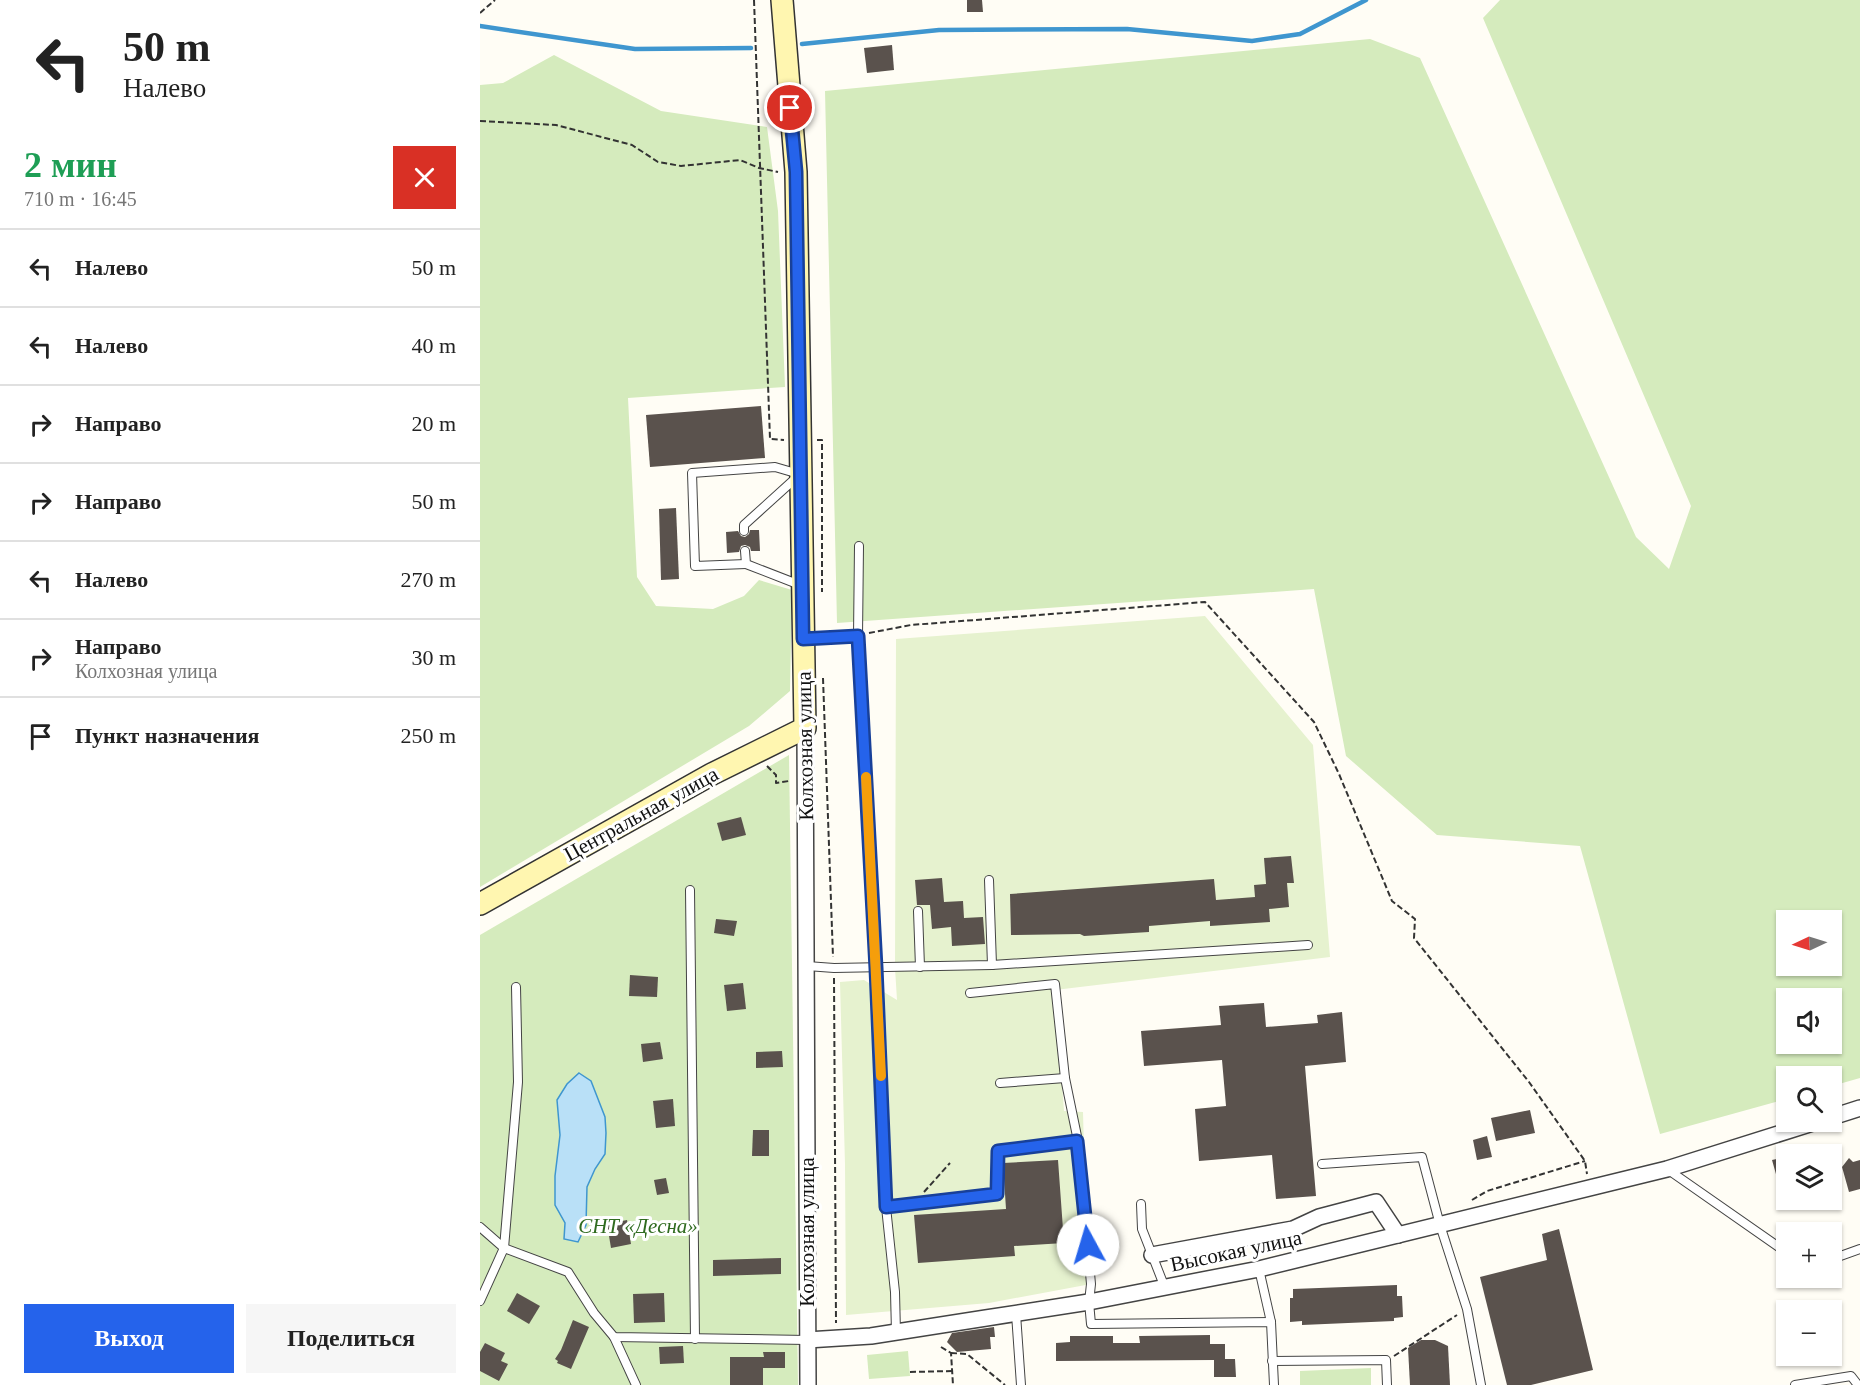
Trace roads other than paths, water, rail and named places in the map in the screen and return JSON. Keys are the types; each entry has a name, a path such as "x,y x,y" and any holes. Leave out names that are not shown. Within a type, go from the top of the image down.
{"street":[{"name":"Колхозная улица","path":"782,0 796,172 805,728 808,1385"},
{"name":"Центральная улица","path":"480,904 712,774 805,728"},
{"path":"1842,1114 1860,1108"},
{"name":"Высокая улица","path":"807,1340 896,1333 1089,1302 1259,1269 1667,1169 1784,1132"},
{"path":"1152,1255 1293,1229 1319,1217 1376,1202 1398,1235"}],"lane":[{"path":"801,474 775,467 692,473 695,566 746,564 803,585"},
{"path":"744,531 744,525 801,474"},
{"path":"859,546 858,636 886,1207 896,1292 896,1333"},
{"path":"745,552 746,564"},
{"path":"803,639 858,636"},
{"path":"989,880 992,965"},
{"path":"690,890 695,1339"},
{"path":"918,911 920,967"},
{"path":"807,966 876,968 992,965 1308,945"},
{"path":"970,993 1054,984 1065,1078 1077,1141 1092,1284 1089,1302 1091,1324 1271,1322"},
{"path":"480,1301 504,1248 518,1082 516,987"},
{"path":"1000,1083 1065,1078"},
{"path":"886,1207 997,1194 998,1151 1077,1141"},
{"path":"1322,1164 1422,1157 1440,1225 1467,1309 1481,1385"},
{"path":"1667,1169 1776,1245"},
{"path":"1141,1204 1142,1229 1165,1288"},
{"path":"480,1227 504,1248 568,1272 594,1312 614,1337 636,1385"},
{"path":"1842,1255 1860,1249"},
{"path":"1259,1269 1271,1322 1274,1385"},
{"path":"1016,1314 1021,1385"},
{"path":"614,1337 807,1340"},
{"path":"1272,1361 1386,1360 1387,1385"},
{"path":"1795,1385 1851,1376 1858,1385"}],"water":[{"path":"579,1073 591,1081 605,1117 606,1133 605,1154 587,1187 586,1225 578,1242 564,1239 565,1223 555,1205 555,1176 560,1135 557,1100 567,1084"}],"waterway":[{"path":"802,44 939,30 1127,29 1252,41 1300,34 1366,0"},
{"path":"480,26 635,49 751,48"}],"park label":[{"name":"СНТ «Десна»","path":"638,1226"}]}
